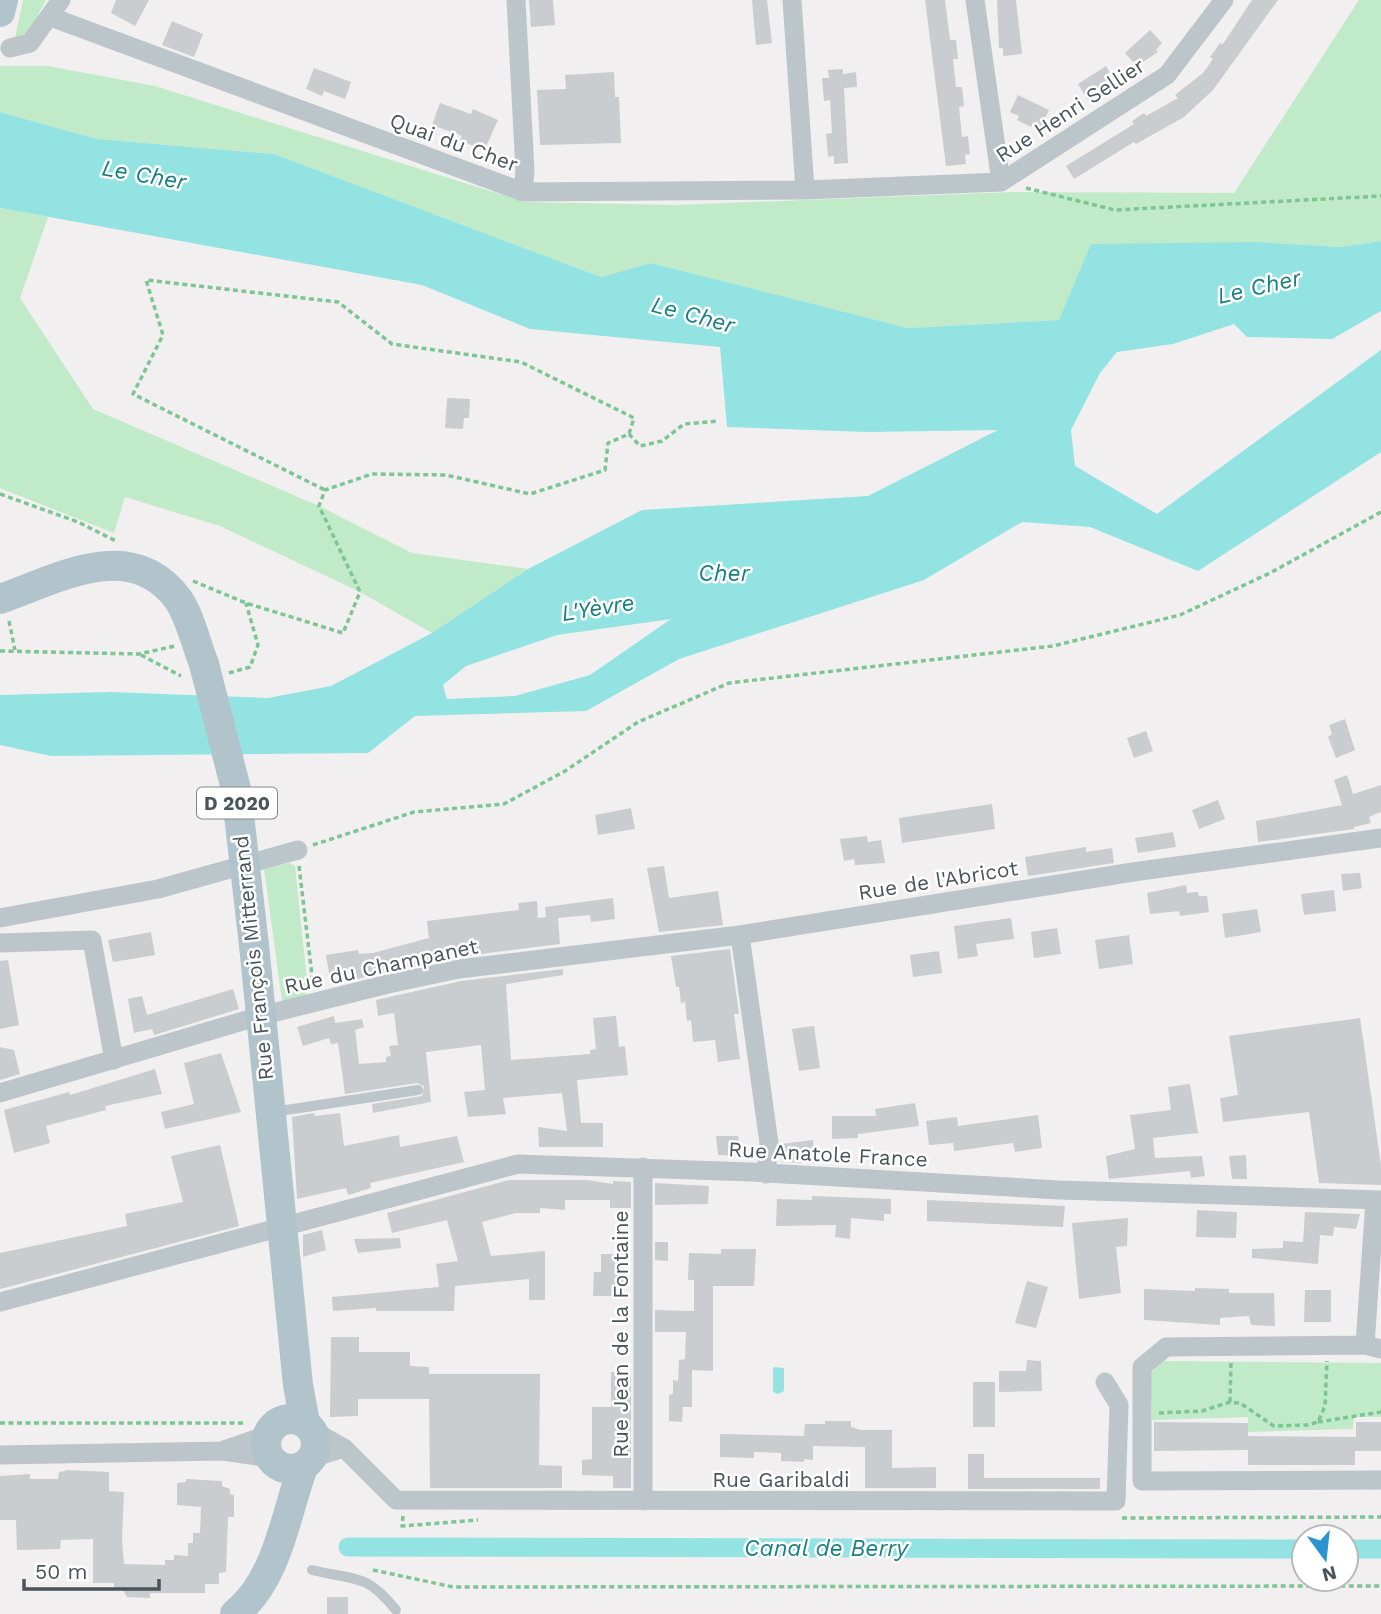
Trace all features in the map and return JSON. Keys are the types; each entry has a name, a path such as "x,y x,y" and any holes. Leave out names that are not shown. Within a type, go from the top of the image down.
{"main road":[{"path":"0,12 3,0"},
{"name":"Rue François Mitterrand","path":"3,601 46,580 89,566 137,570 160,582 178,600 200,664 236,789 298,1385 292,1445"},
{"path":"235,1614 246,1605 264,1580 277,1551 287,1511 292,1445"}],"street":[{"path":"516,0 525,171 523,192"},
{"path":"792,0 805,190"},
{"name":"Rue Henri Sellier","path":"975,0 1001,182 1167,75 1224,0"},
{"name":"Quai du Cher","path":"10,48 30,43 56,8 523,192 805,190 1001,182"},
{"name":"Rue de l'Abricot","path":"740,935 1133,872 1381,838"},
{"path":"0,918 158,889 298,850"},
{"path":"740,935 769,1143 766,1174"},
{"name":"Rue du Champanet","path":"0,1093 315,1001 459,969 740,935"},
{"path":"0,943 92,940 114,1060"},
{"name":"Rue Anatole France","path":"0,1302 518,1164 643,1167 1059,1190 1378,1200"},
{"name":"Rue Jean de la Fontaine","path":"643,1167 643,1501"},
{"path":"1378,1200 1373,1347 1166,1347 1142,1367 1142,1480 1381,1480"},
{"name":"Rue Garibaldi","path":"0,1455 223,1451 292,1445 344,1448 396,1500 1116,1501 1119,1405 1105,1382"}],"lane":[{"path":"269,1113 418,1090"},
{"path":"312,1570 360,1579 378,1587 396,1610"}],"path":[{"path":"1001,182 1115,211 1381,196"},
{"path":"146,280 338,302 392,344 521,362 634,418 629,434 608,443 605,470 530,494 446,475 372,474 325,490 133,394 163,335 146,280"},
{"path":"629,434 640,446 662,441 684,424 718,421"},
{"path":"0,651 139,654 200,664 250,667 258,645 246,603 343,633 360,592 319,506 325,490"},
{"path":"315,1001 298,850 414,812 504,804 565,771 638,722 729,683 1053,646 1180,615 1270,573 1381,512"},
{"path":"3,601 15,650"},
{"path":"139,654 200,664"},
{"path":"1318,1422 1325,1406 1327,1345"},
{"path":"1230,1402 1231,1346"},
{"path":"1142,1413 1193,1412 1230,1402 1240,1403 1274,1426 1307,1425 1381,1412"},
{"path":"0,1423 240,1421"},
{"path":"366,1568 453,1587 1381,1586"}],"green space":[{"path":"23,0 46,0 28,33 15,38"},
{"path":"1359,0 1381,0 1381,241 1340,247 1259,242 1060,320 908,328 651,263 601,277 274,154 97,139 0,112 0,66 48,66 155,86 525,202 676,205 1013,192 1234,193"},
{"path":"0,208 48,217 20,298 93,409 319,506 412,553 528,569 432,633 360,592 220,526 125,497 114,533 0,488"},
{"path":"289,863 295,866 308,990 304,997 282,1001 264,869"},
{"path":"1164,1361 1381,1363 1381,1417 1354,1417 1353,1429 1248,1432 1248,1417 1152,1420 1151,1373"}],"water":[{"name":"Cher","path":"0,112 97,139 274,154 601,277 651,263 908,328 1059,320 1091,244 1259,242 1340,247 1381,241 1381,311 1332,339 1247,337 1234,324 1173,344 1117,352 1100,373 1071,430 1075,466 1157,514 1381,350 1381,452 1198,571 1090,527 1022,522 924,580 679,659 586,711 415,716 368,753 51,756 0,745 0,695 110,692 268,698 331,686 432,633 528,569 642,510 868,496 998,430 867,432 727,427 720,347 530,329 422,285 0,208","holes":["671,619 590,675 515,696 447,699 443,685 466,666 557,635"]},
{"path":"773,1367 784,1368 784,1391 778,1394 773,1392"}],"building":[{"path":"116,0 149,0 135,26 111,13"},
{"path":"529,0 553,0 555,25 531,27"},
{"path":"752,0 767,0 772,43 756,45"},
{"path":"925,0 945,0 950,40 956,40 958,59 953,59 956,87 962,87 964,106 959,107 962,137 968,136 970,154 965,155 966,164 946,166"},
{"path":"997,0 1016,0 1022,54 1003,56 1003,48 999,48"},
{"path":"1252,0 1278,0 1213,90 1184,117 1136,144 1134,142 1074,179 1066,166 1134,124 1132,121 1144,113 1146,116 1178,98 1175,95 1203,73 1213,59 1210,57 1220,43 1223,44"},
{"path":"172,21 203,34 194,57 162,45"},
{"path":"1150,30 1162,43 1156,50 1158,52 1137,66 1125,53"},
{"path":"1106,66 1116,83 1098,97 1096,95 1088,100 1078,84"},
{"path":"314,68 351,82 345,99 324,91 322,96 306,89"},
{"path":"843,69 843,74 856,72 857,87 844,88 848,163 834,164 834,156 828,157 826,134 832,133 830,100 824,101 822,78 829,78 828,70"},
{"path":"614,72 615,97 619,97 621,143 540,145 537,90 566,89 565,75"},
{"path":"1018,95 1049,110 1041,127 1033,123 1031,127 1017,120 1019,116 1010,112"},
{"path":"440,103 471,114 473,109 498,120 484,151 460,140 462,136 432,125"},
{"path":"447,398 470,399 469,418 464,418 463,429 445,428"},
{"path":"1345,719 1355,750 1336,758 1328,737 1332,734 1329,725"},
{"path":"1146,731 1153,751 1134,758 1127,738"},
{"path":"1347,775 1353,794 1381,785 1381,812 1369,817 1371,823 1354,829 1258,842 1256,821 1342,805 1334,780"},
{"path":"1218,800 1225,819 1199,829 1192,810"},
{"path":"992,804 995,829 902,843 899,818"},
{"path":"631,808 635,829 598,835 595,815"},
{"path":"1173,832 1176,847 1138,853 1135,838"},
{"path":"867,836 868,842 881,840 885,863 855,865 854,859 844,861 840,839"},
{"path":"1086,847 1086,852 1112,848 1114,863 1028,876 1025,857"},
{"path":"664,866 669,898 718,891 723,925 659,932 647,868"},
{"path":"1360,873 1362,888 1343,891 1341,874"},
{"path":"1186,885 1187,893 1198,892 1199,896 1207,896 1209,912 1180,916 1179,911 1150,914 1147,893"},
{"path":"1334,890 1336,911 1304,915 1301,894"},
{"path":"613,898 615,919 591,922 590,915 558,918 560,944 465,956 464,950 430,953 431,962 357,979 355,968 329,973 326,955 358,950 359,954 373,953 429,938 427,921 519,910 518,903 537,901 538,918 546,917 545,907"},
{"path":"1257,909 1261,932 1225,938 1222,914"},
{"path":"1011,918 1014,939 976,944 978,956 958,959 954,926"},
{"path":"1057,928 1061,954 1034,958 1031,932"},
{"path":"151,932 155,955 113,962 108,940"},
{"path":"1129,935 1133,964 1099,969 1095,940"},
{"path":"730,949 739,1014 734,1014 740,1059 718,1062 715,1040 693,1042 691,1020 687,1021 685,1002 681,1003 679,987 676,987 671,956"},
{"path":"939,951 942,973 913,977 910,955"},
{"path":"8,960 19,1025 0,1029 0,961"},
{"path":"563,969 563,975 506,984 511,1060 590,1054 590,1050 596,1049 593,1018 616,1016 619,1047 625,1046 628,1075 577,1080 581,1123 603,1123 603,1147 539,1147 538,1127 567,1131 562,1093 503,1098 506,1114 468,1117 464,1092 485,1090 481,1045 426,1052 431,1102 373,1113 372,1104 422,1096 424,1086 417,1083 345,1094 338,1043 331,1044 329,1038 303,1046 297,1027 334,1016 335,1023 362,1019 364,1027 355,1030 359,1064 386,1062 386,1057 391,1056 389,1046 398,1045 394,1013 378,1016 376,1000 461,981"},
{"path":"233,989 239,1009 154,1035 152,1029 134,1033 128,999 142,996 147,1015"},
{"path":"1360,1018 1381,1165 1381,1185 1319,1183 1309,1112 1223,1122 1220,1098 1238,1095 1229,1036"},
{"path":"814,1026 820,1068 799,1071 792,1029"},
{"path":"0,1047 14,1050 20,1074 0,1080"},
{"path":"221,1053 241,1112 165,1129 161,1112 194,1104 184,1063"},
{"path":"155,1069 162,1094 105,1106 106,1110 46,1126 50,1143 14,1153 4,1110 69,1092 70,1095"},
{"path":"1190,1084 1198,1133 1153,1138 1155,1158 1202,1156 1205,1176 1191,1178 1190,1171 1109,1179 1106,1156 1135,1149 1130,1115 1171,1110 1168,1087"},
{"path":"915,1103 919,1126 858,1134 858,1138 832,1139 832,1116 876,1116 875,1109"},
{"path":"314,1113 315,1116 340,1113 344,1146 399,1135 400,1147 457,1136 464,1162 370,1183 371,1188 348,1195 346,1188 297,1199 292,1117"},
{"path":"1038,1115 1042,1148 1015,1152 1013,1143 954,1151 953,1143 929,1145 926,1121 957,1117 958,1126"},
{"path":"716,1136 738,1136 743,1156 718,1155"},
{"path":"813,1140 815,1163 782,1162 781,1144"},
{"path":"220,1145 239,1226 0,1289 0,1253 127,1226 125,1214 183,1202 171,1156"},
{"path":"1246,1155 1247,1179 1232,1179 1229,1156"},
{"path":"509,1180 587,1180 613,1184 613,1181 631,1182 631,1208 610,1208 610,1200 565,1200 565,1210 540,1208 540,1213 516,1213 482,1222 491,1256 545,1251 545,1300 529,1300 529,1279 455,1286 454,1311 376,1311 376,1308 333,1311 332,1297 439,1287 436,1264 458,1261 447,1220 392,1233 387,1213"},
{"path":"655,1183 709,1186 708,1204 655,1205"},
{"path":"812,1196 891,1199 891,1214 884,1214 884,1221 851,1218 850,1239 835,1237 836,1225 776,1226 777,1199 812,1200"},
{"path":"927,1200 1065,1206 1063,1227 927,1221"},
{"path":"1197,1210 1237,1212 1236,1238 1196,1237"},
{"path":"1305,1212 1360,1214 1356,1229 1334,1227 1333,1236 1320,1235 1318,1264 1252,1258 1252,1249 1283,1248 1283,1241 1303,1242"},
{"path":"1128,1218 1127,1246 1116,1247 1121,1293 1079,1299 1072,1223"},
{"path":"322,1230 326,1250 303,1257 303,1235"},
{"path":"400,1238 401,1248 358,1253 354,1239"},
{"path":"655,1242 668,1242 668,1261 655,1260"},
{"path":"721,1249 756,1249 754,1286 713,1286 713,1371 692,1370 692,1407 683,1407 682,1422 669,1421 669,1395 673,1394 673,1380 678,1381 679,1360 685,1359 686,1332 655,1332 655,1310 694,1311 694,1280 688,1280 689,1253 721,1254"},
{"path":"601,1254 625,1254 624,1296 593,1296 594,1272 601,1272"},
{"path":"1027,1281 1048,1287 1036,1328 1015,1323"},
{"path":"1195,1288 1229,1289 1229,1293 1274,1293 1275,1326 1251,1325 1249,1316 1220,1318 1220,1325 1144,1320 1144,1289 1195,1291"},
{"path":"1305,1290 1331,1290 1331,1322 1304,1322"},
{"path":"331,1337 359,1337 359,1352 410,1352 410,1366 429,1367 429,1374 540,1374 539,1465 562,1466 562,1488 430,1488 429,1399 358,1399 358,1416 330,1417"},
{"path":"1027,1360 1041,1361 1042,1391 999,1392 999,1371 1026,1371"},
{"path":"611,1372 631,1372 631,1488 613,1488 613,1476 582,1475 582,1460 592,1459 592,1407 611,1407"},
{"path":"973,1382 995,1382 995,1427 973,1427"},
{"path":"825,1421 851,1421 851,1427 861,1430 892,1430 892,1468 936,1467 936,1488 865,1488 865,1447 813,1446 813,1460 804,1459 804,1462 781,1461 781,1453 754,1452 754,1458 720,1457 720,1434 804,1436 805,1424 825,1424"},
{"path":"1154,1422 1248,1423 1248,1436 1356,1437 1356,1422 1381,1422 1381,1451 1355,1451 1355,1465 1248,1465 1248,1450 1154,1451"},
{"path":"968,1454 984,1454 984,1478 1100,1478 1100,1489 968,1489"},
{"path":"59,1472 109,1472 109,1491 124,1492 124,1564 165,1565 165,1560 174,1560 174,1555 188,1556 188,1543 193,1543 193,1533 200,1533 201,1507 177,1505 177,1483 186,1482 186,1479 222,1481 222,1486 230,1489 230,1494 234,1495 234,1517 228,1517 226,1572 219,1573 219,1584 205,1584 205,1593 150,1593 150,1598 127,1597 123,1590 114,1587 114,1583 93,1583 93,1539 61,1540 60,1549 17,1550 16,1520 0,1520 0,1476 30,1474 30,1479 58,1479"},
{"path":"327,1597 348,1597 348,1614 327,1614"}],"waterway":[{"name":"Canal de Berry","path":"348,1547 1290,1549"},
{"name":"Canal de Berry","path":"1360,1549 1381,1549"}],"water label":[{"name":"Le Cher","path":"144,175"},
{"name":"Le Cher","path":"1259,287"},
{"name":"Le Cher","path":"693,315"},
{"name":"L'Yèvre","path":"598,608"}]}
